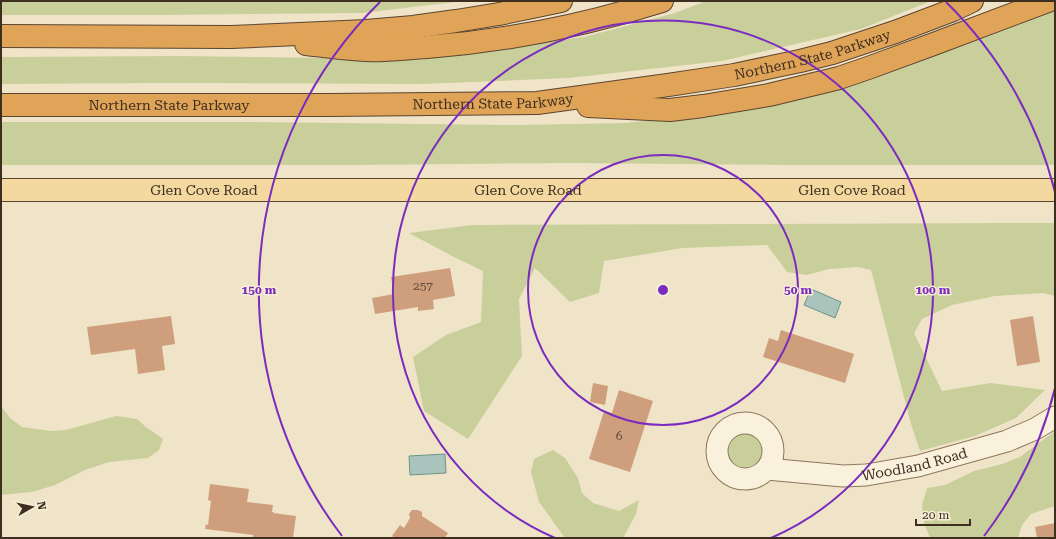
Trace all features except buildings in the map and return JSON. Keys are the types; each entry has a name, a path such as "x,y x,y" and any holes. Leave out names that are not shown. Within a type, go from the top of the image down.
{"highway":[{"path":"1,36 231,37 366,30 456,22 561,1"},
{"path":"231,37 367,50 443,46 480,42 552,30 625,12 662,1"},
{"name":"Northern State Parkway","path":"1,105 337,105 537,103 734,75 800,61 832,53 895,32 953,10 972,1"},
{"path":"537,103 670,110 769,95 839,78 1048,1"}],"main road":[{"name":"Glen Cove Road","path":"1,190 1055,190"}],"street":[{"name":"Woodland Road","path":"767,469 843,476 866,475 918,466 1007,441 1035,429 1055,417"}],"green space":[{"path":"1,1 464,1 362,13 1,15"},
{"path":"706,1 931,1 861,29 722,61 569,78 423,84 1,84 1,57 177,56 406,59 584,37 675,13"},
{"path":"1055,11 1055,165 570,163 356,165 1,165 1,122 247,122 518,125 626,123 719,112 831,89 978,40"},
{"path":"1055,223 1055,296 1043,293 995,296 952,305 922,319 914,333 942,391 991,383 1045,390 1016,418 975,436 920,451 911,424 871,270 858,267 829,269 807,275 787,272 767,245 683,248 604,261 599,293 570,302 535,268 519,299 522,356 468,439 424,411 413,357 446,335 481,322 483,271 409,233 472,225"},
{"path":"1,406 10,418 22,427 51,431 66,430 116,416 137,419 163,439 159,450 148,458 109,462 85,470 55,485 32,492 1,495"},
{"path":"1055,431 1055,506 1031,514 1022,525 1018,538 930,538 924,523 922,505 927,488 945,485 974,471 1002,464 1020,457"},
{"path":"745,432 755,435 761,441 764,451 761,461 755,467 745,470 735,467 729,461 726,451 729,441 735,435"},
{"path":"553,450 565,458 578,478 582,493 593,503 619,511 639,500 636,514 623,538 565,538 539,502 531,472 534,459"}],"water":[{"path":"811,289 841,302 835,318 804,305"},
{"path":"445,454 446,473 410,475 409,456"}]}
